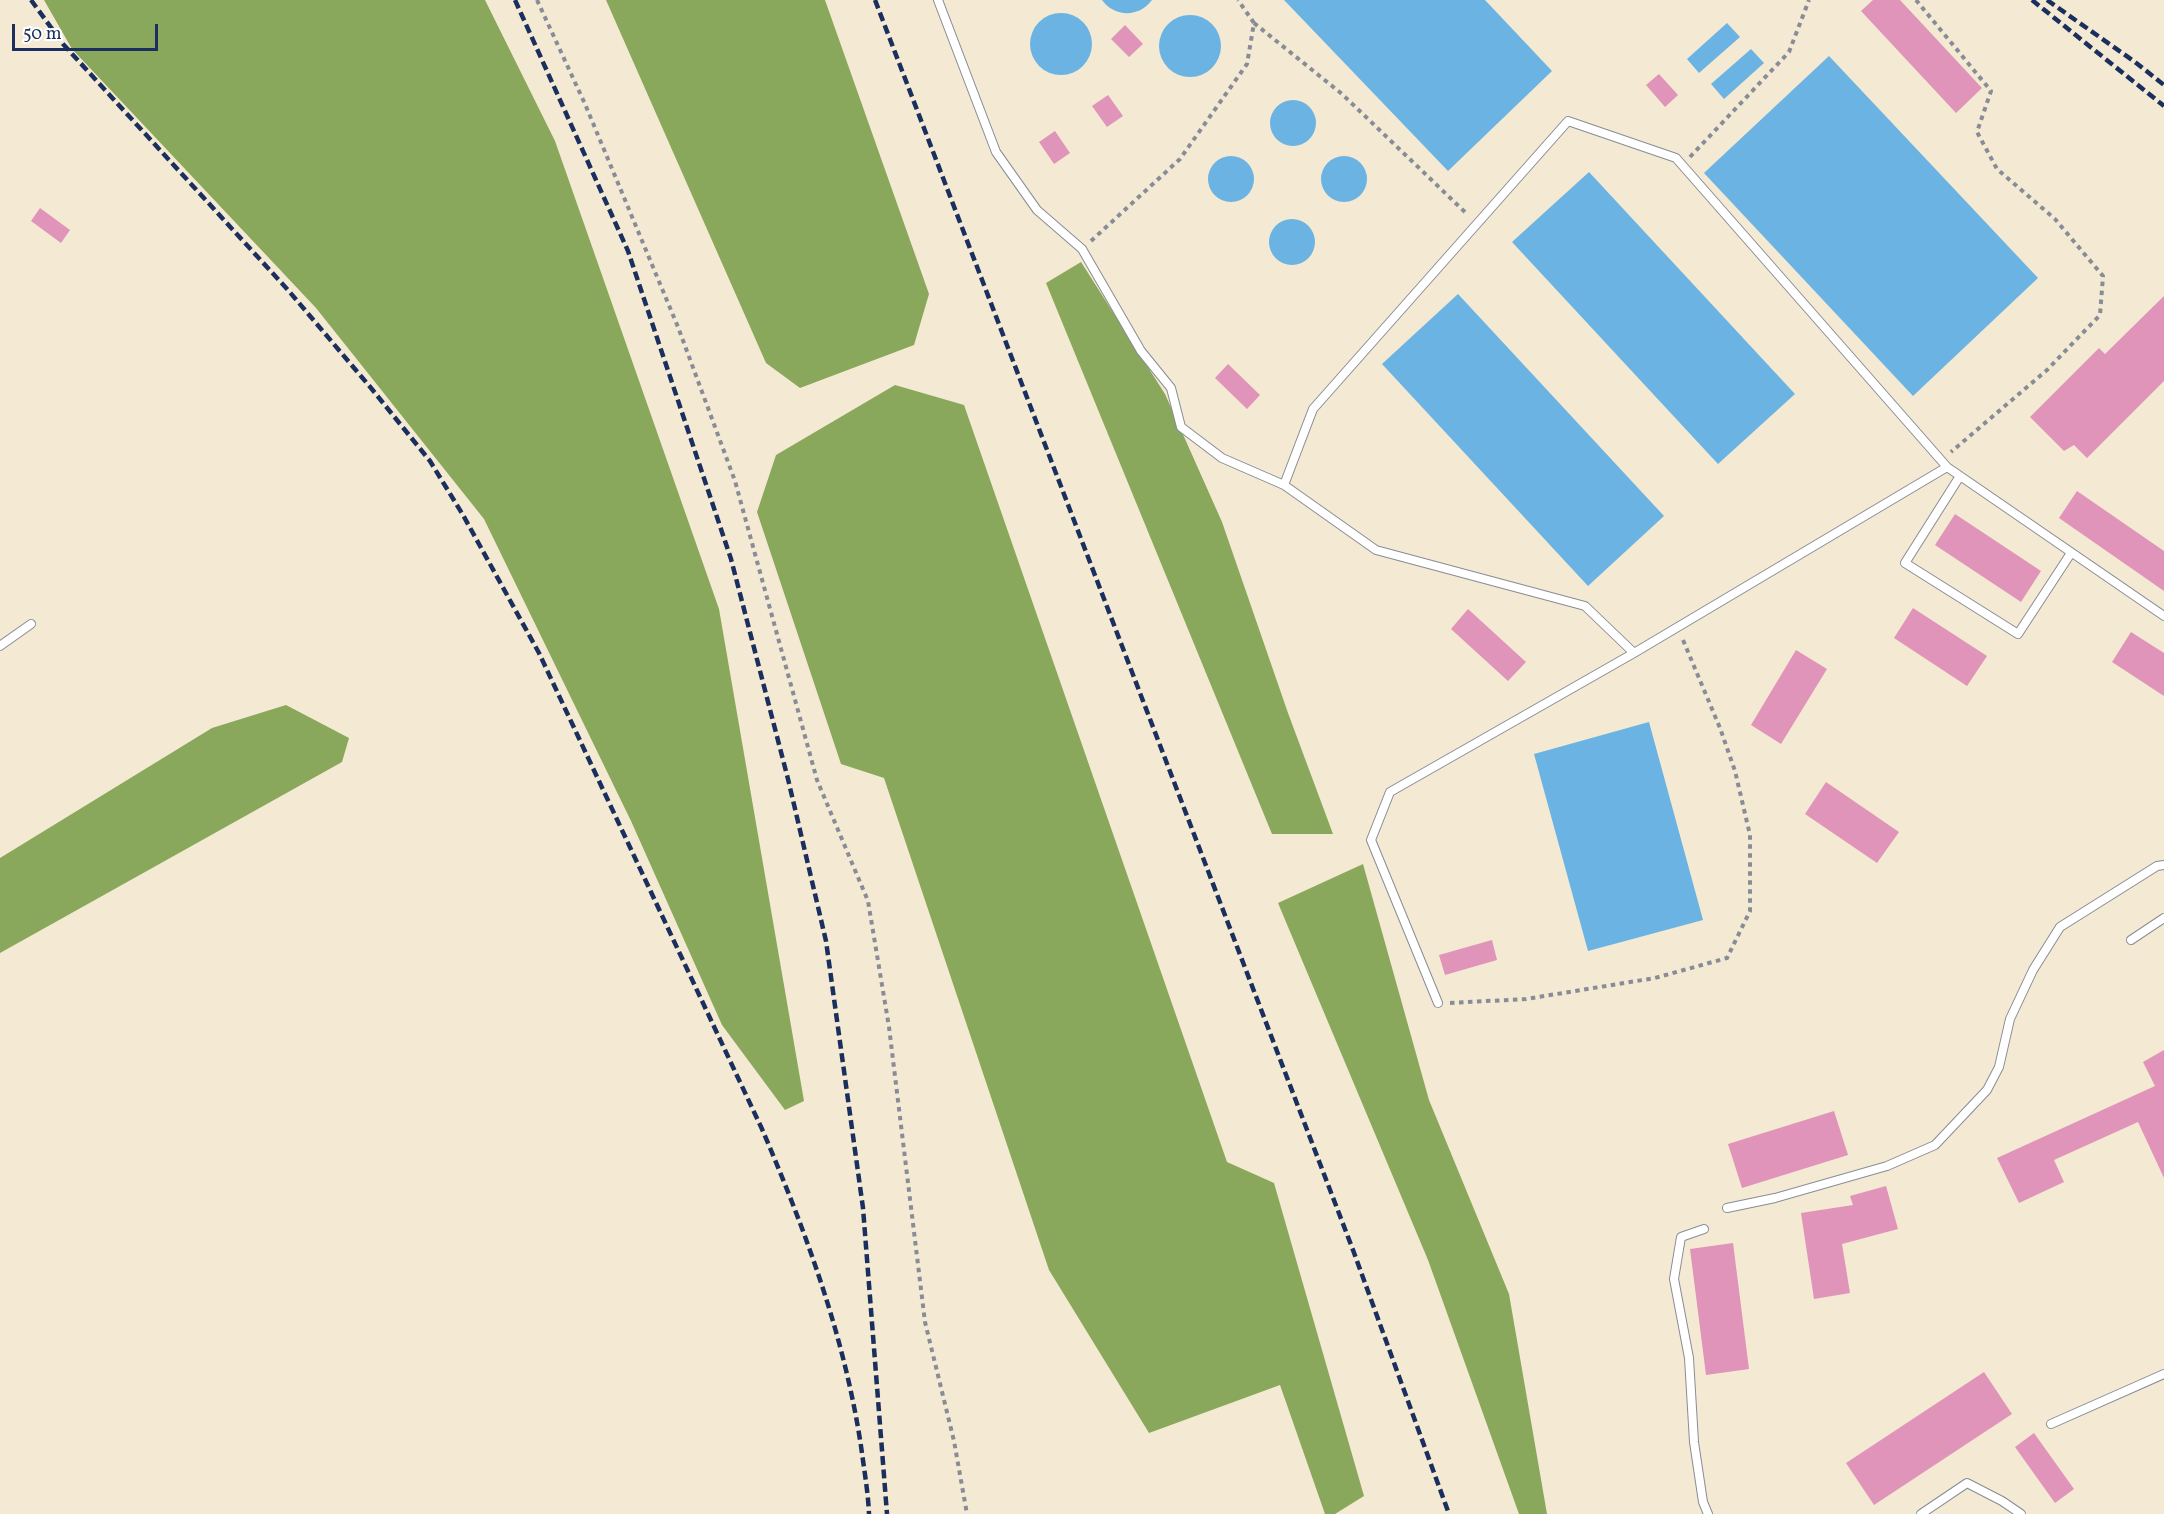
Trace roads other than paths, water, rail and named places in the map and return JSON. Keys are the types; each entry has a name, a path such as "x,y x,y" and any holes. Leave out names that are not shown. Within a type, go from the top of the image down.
{"lane":[{"path":"938,0 996,152 1037,210 1082,249 1141,351 1171,388 1181,427 1222,458 1284,485 1376,550 1585,606 1634,653"},
{"path":"1284,485 1313,409 1568,121 1676,158 1944,464 2164,616"},
{"path":"1438,1003 1371,840 1390,792 1634,653 1944,464"},
{"path":"1960,476 1905,563 2018,634 2071,553"},
{"path":"0,646 31,624"},
{"path":"1727,1208 1775,1198 1887,1166 1935,1144 1987,1090 1999,1067 2010,1019 2033,970 2060,927 2157,866 2164,865"},
{"path":"2131,940 2164,918"},
{"path":"1704,1229 1682,1237 1674,1279 1689,1358 1694,1442 1703,1502 1708,1514"},
{"path":"2051,1424 2164,1374"},
{"path":"1922,1514 1967,1484 2002,1501 2021,1514"}],"water":[{"path":"1102,0 1152,0 1140,10 1127,13 1113,10"},
{"path":"1284,0 1485,0 1552,71 1448,171"},
{"path":"1061,13 1083,22 1092,44 1083,66 1061,75 1039,66 1030,44 1039,22"},
{"path":"1190,15 1212,24 1221,46 1212,68 1190,77 1168,68 1159,46 1168,24"},
{"path":"1727,23 1740,37 1699,73 1687,59"},
{"path":"1751,49 1764,63 1724,99 1711,84"},
{"path":"1829,56 2038,278 1913,396 1704,173"},
{"path":"1293,100 1309,107 1316,123 1309,139 1293,146 1277,139 1270,123 1277,107"},
{"path":"1231,156 1247,163 1254,179 1247,195 1231,202 1215,195 1208,179 1215,163"},
{"path":"1344,156 1360,163 1367,179 1360,195 1344,202 1328,195 1321,179 1328,163"},
{"path":"1589,172 1795,394 1718,464 1512,242"},
{"path":"1292,219 1308,226 1315,242 1308,258 1292,265 1276,258 1269,242 1276,226"},
{"path":"1458,294 1664,516 1588,586 1382,364"},
{"path":"1649,722 1703,920 1588,951 1534,754"}],"railway":[{"path":"31,0 63,44 288,290 371,388 430,461 463,515 539,653 762,1129 794,1206 822,1284 845,1364 861,1446 869,1514"},
{"path":"515,0 628,251 731,559 788,779 826,941 863,1208 887,1514"},
{"path":"875,0 1353,1250 1449,1514"},
{"path":"2032,0 2164,106"},
{"path":"2047,0 2164,85"}]}
